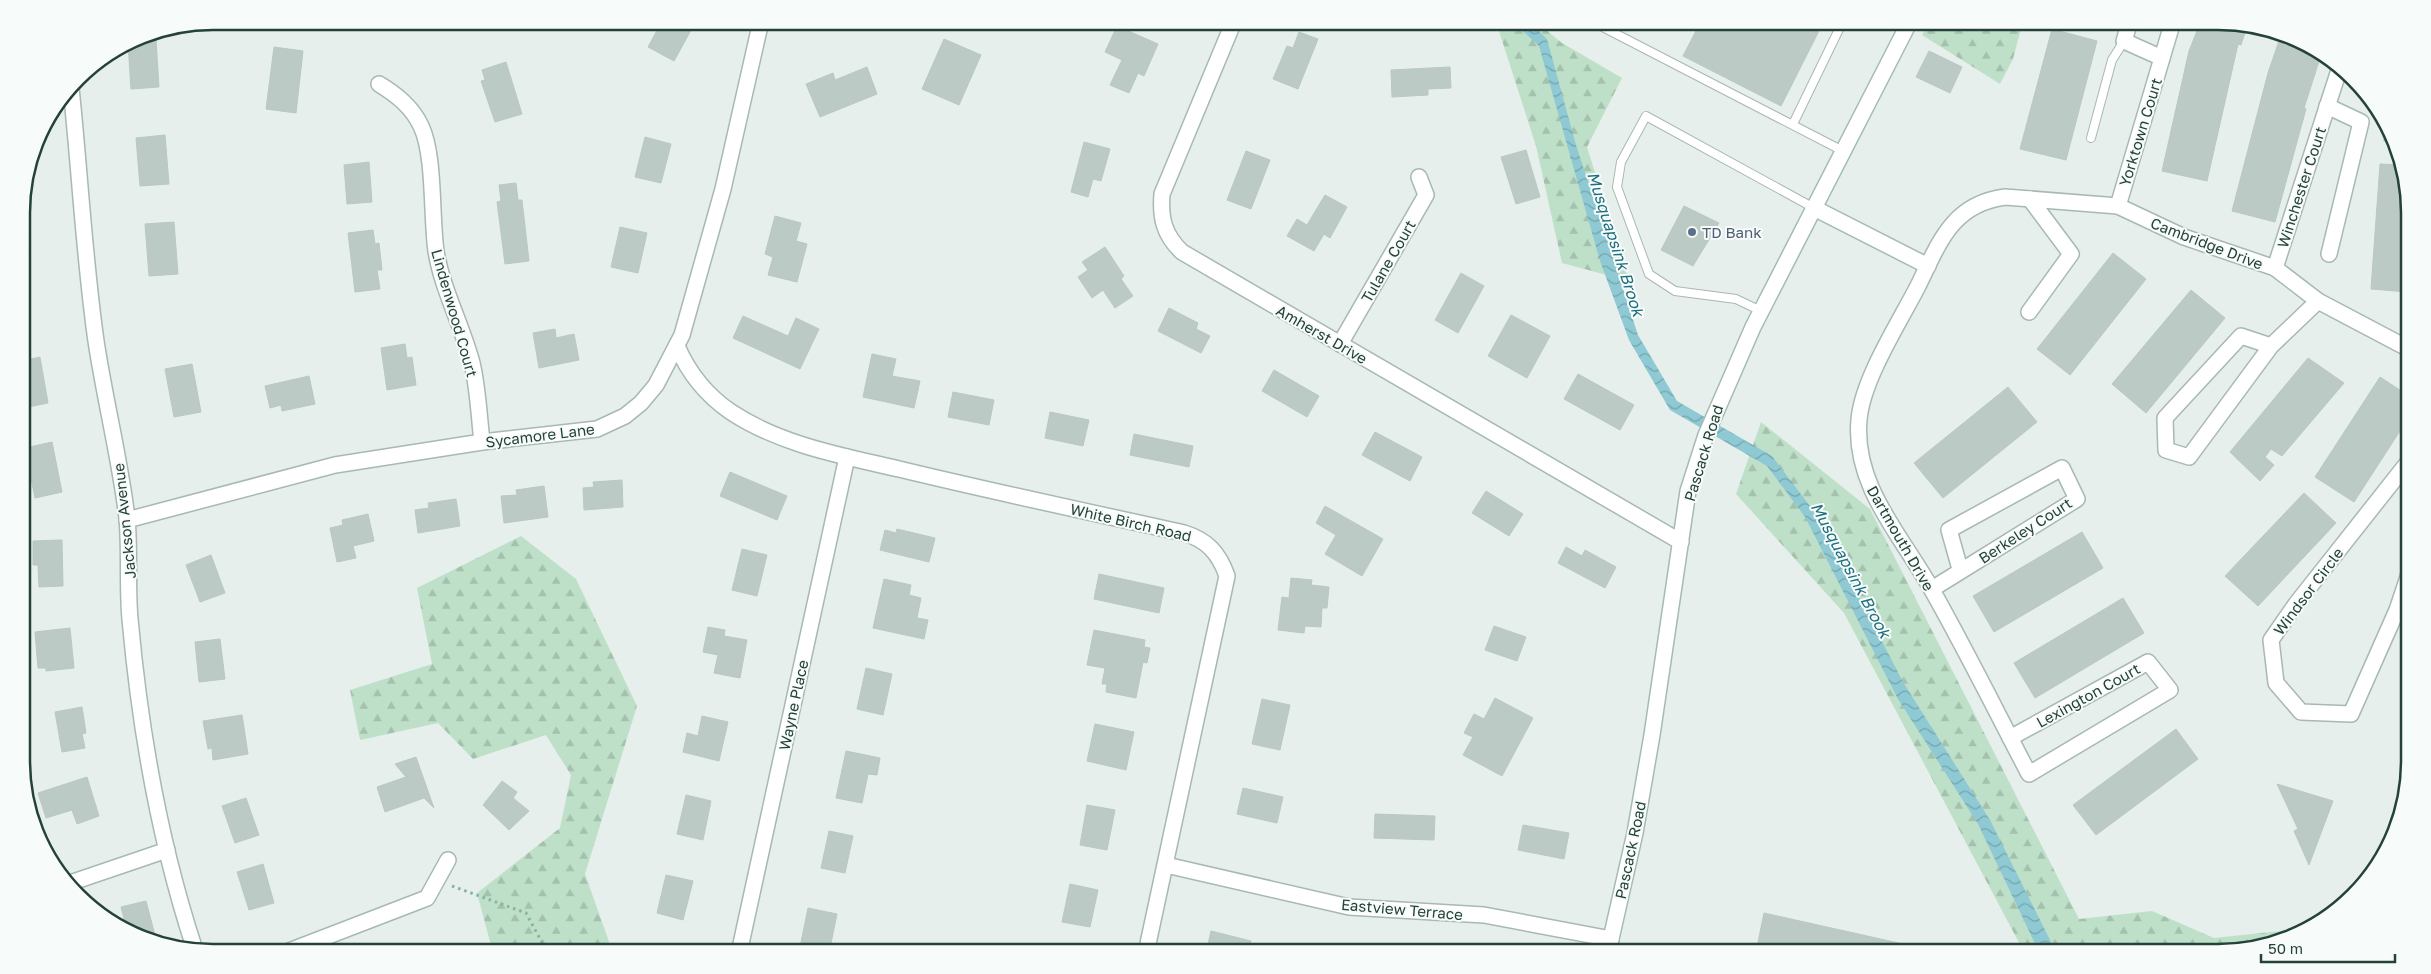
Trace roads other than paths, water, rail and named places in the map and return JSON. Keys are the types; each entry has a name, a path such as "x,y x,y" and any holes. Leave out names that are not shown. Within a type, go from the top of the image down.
{"street":[{"name":"Sycamore Lane","path":"127,520 335,465 482,442 602,427 625,416 656,385 682,335 723,190 759,30"},
{"name":"Amherst Drive","path":"1230,30 1162,194 1160,211 1164,227 1172,242 1182,252 1681,542"},
{"name":"Pascack Road","path":"1609,944 1635,833 1650,750 1688,491 1704,440 1716,407 1761,311 1905,30"},
{"path":"2124,41 2127,30"},
{"name":"Yorktown Court","path":"2118,206 2170,30"},
{"name":"Yorktown Court","path":"2124,41 2162,58"},
{"name":"Winchester Court","path":"2275,268 2338,74"},
{"name":"Lindenwood Court","path":"379,84 396,94 410,109 422,128 426,142 436,252 443,279 472,365 482,442"},
{"name":"Jackson Avenue","path":"73,95 84,242 96,342 119,465 127,520 132,636 143,720 167,850 180,906 192,943"},
{"name":"Winchester Court","path":"2327,106 2361,122 2329,254"},
{"name":"Tulane Court","path":"1340,344 1426,194 1420,177"},
{"name":"Cambridge Drive","path":"1928,266 1957,217 1972,206 1987,199 2004,197 2118,206 2184,237 2275,268 2318,301 2401,345"},
{"path":"2029,312 2071,254 2030,199"},
{"path":"1814,208 1928,266"},
{"name":"Dartmouth Drive","path":"1928,266 1864,395 1859,419 1858,443 1862,467 1871,490 1932,589 2029,774"},
{"path":"2271,346 2241,336 2165,418 2166,450 2189,458 2271,346 2318,301"},
{"name":"White Birch Road","path":"676,346 685,365 698,384 714,400 733,413 787,440 847,457 1184,533 1198,537 1211,546 1222,560 1227,576 1148,944"},
{"name":"Wayne Place","path":"741,944 847,457"},
{"name":"Berkeley Court","path":"1932,589 2077,499 2062,468 1949,530 1960,569"},
{"name":"Windsor Circle","path":"2401,471 2296,604 2271,640 2276,683 2301,712 2352,714 2401,598"},
{"name":"Lexington Court","path":"2010,738 2148,662 2170,690 2029,774"},
{"path":"75,881 167,850"},
{"path":"307,944 427,898 448,860"},
{"name":"Eastview Terrace","path":"1166,865 1349,907 1484,915 1601,944"}],"lane":[{"path":"1609,30 1843,151"},
{"path":"1793,124 1839,30"},
{"path":"2091,138 2112,60 2124,41"},
{"path":"1761,311 1736,299 1675,291 1649,274 1617,187 1621,162 1646,116 1814,208"}],"water":[{"path":"1522,30 1538,30 1547,39 1576,145 1638,335 1677,401 1772,456 1816,514 1903,682 1990,820 2052,944 2035,944 1978,824 1898,699 1805,517 1767,466 1670,410 1629,340 1600,261 1539,46"}],"place":[{"name":"TD Bank","path":"1692,232"}],"water label":[{"name":"Musquapsink Brook","path":"1616,244"},
{"name":"Musquapsink Brook","path":"1851,570"}]}
